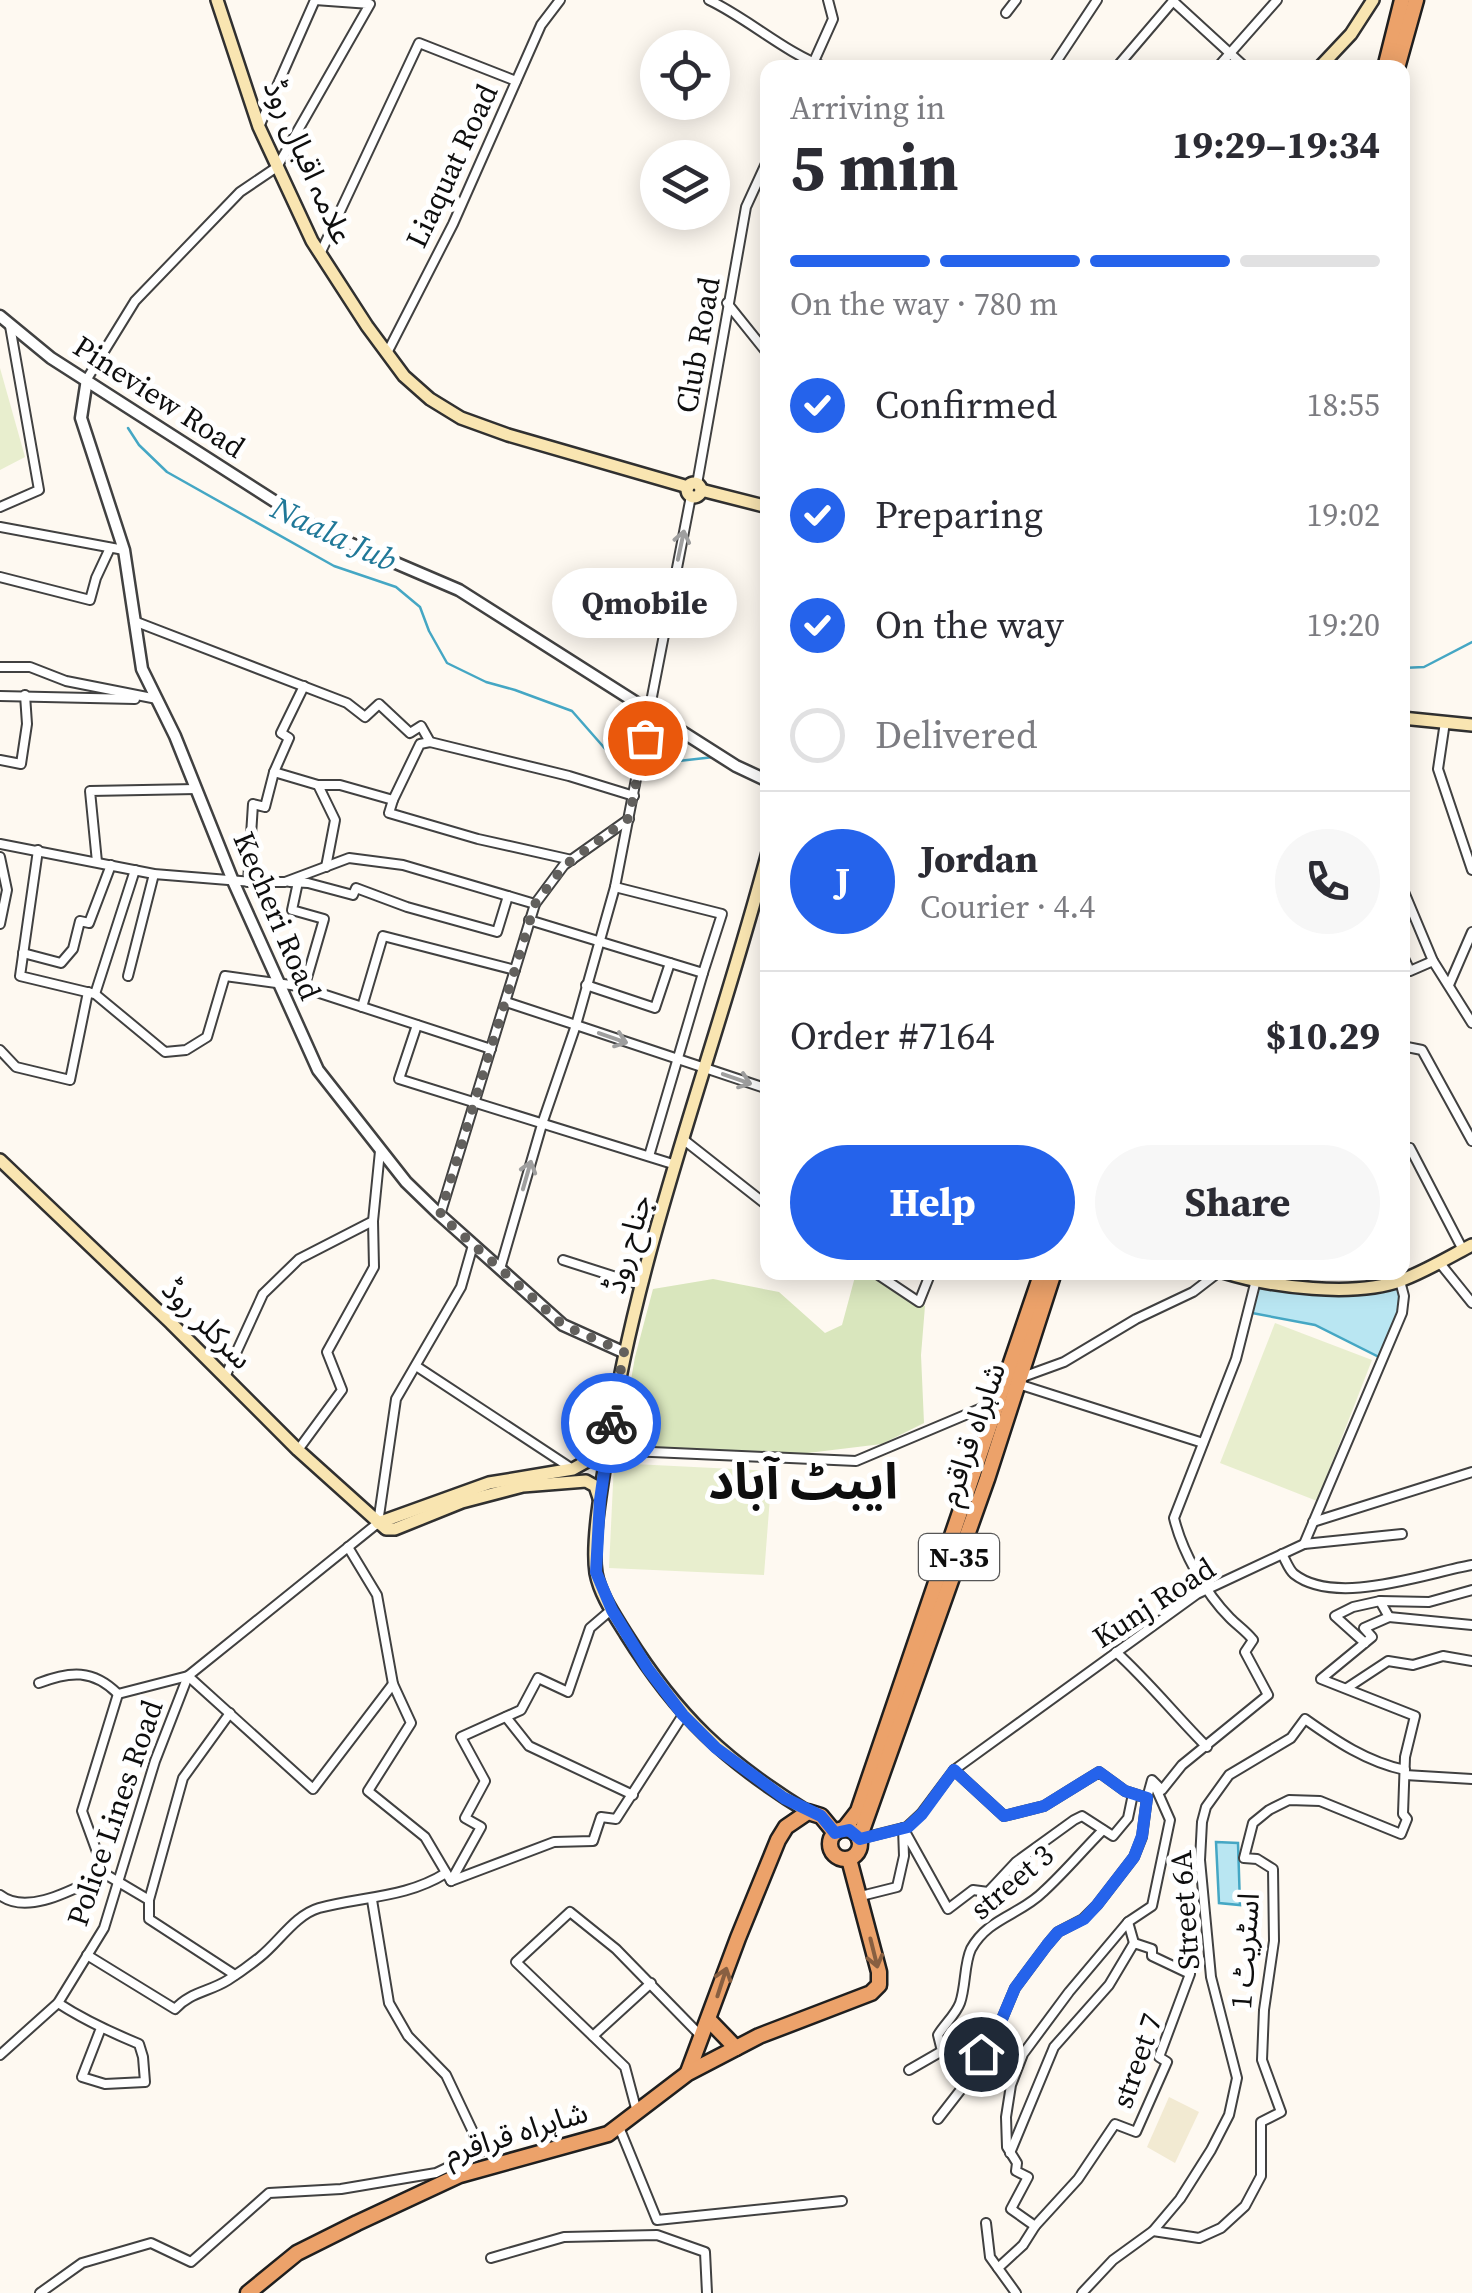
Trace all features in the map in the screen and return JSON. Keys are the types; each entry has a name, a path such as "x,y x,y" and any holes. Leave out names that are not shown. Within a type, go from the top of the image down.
{"highway":[{"path":"1387,60 1402,0"},
{"path":"1400,60 1416,0"},
{"name":"شاہراہ قراقرم","path":"1039,1280 858,1811 830,1842 839,1858 849,1859 860,1849 860,1839 1051,1280"},
{"name":"شاہراہ قراقرم","path":"688,2073 732,1951 786,1827 808,1812 821,1816 839,1831 854,1832 860,1839"},
{"name":"شاہراہ قراقرم","path":"248,2293 297,2253 460,2175 579,2144 619,2127 688,2073 736,2048 871,1994 878,1984 874,1952 849,1859"},
{"path":"709,2020 736,2048"}],"main road":[{"name":"علامہ اقبال روڈ","path":"218,0 259,127 320,254 404,376 461,418 508,435 760,505"},
{"path":"1326,60 1373,0"},
{"path":"1410,719 1472,725"},
{"name":"جناح روڈ","path":"760,902 640,1285 624,1352 602,1482 596,1572 612,1610 648,1669 683,1715 716,1748 808,1812"},
{"name":"سرکلر روڈ","path":"0,1160 378,1524"},
{"path":"1410,1276 1467,1247"},
{"path":"1256,1280 1329,1289 1400,1281"},
{"path":"573,1474 607,1450"},
{"path":"573,1474 595,1486 600,1500"},
{"path":"378,1524 489,1482 573,1474 594,1476 602,1482"}],"street":[{"path":"87,379 135,301 240,192 277,166 370,4 315,0 259,127"},
{"name":"Liaquat Road","path":"388,354 452,224 540,25 560,0"},
{"path":"709,0 739,14 805,60"},
{"path":"814,60 834,19 828,0"},
{"path":"1006,13 1016,0"},
{"path":"1057,60 1097,0"},
{"path":"1123,60 1173,0 1236,60"},
{"path":"1224,60 1277,0"},
{"path":"320,254 419,44 516,81"},
{"name":"Club Road","path":"500,1269 615,886 746,207 760,176"},
{"path":"727,303 760,344"},
{"name":"Pineview Road","path":"0,316 50,358 321,531 443,581 736,766 760,776"},
{"path":"0,506 39,490 10,326"},
{"name":"Kecheri Road","path":"87,379 80,418 124,550 142,669 318,1070 380,1151 440,1215 563,1325 624,1352"},
{"path":"0,527 124,550"},
{"path":"0,577 90,600 110,548"},
{"path":"134,621 346,703 365,717 379,704 410,734 421,726 430,742"},
{"path":"0,666 30,667 66,681 157,699"},
{"path":"248,882 252,804 265,807 289,738 281,733 304,686"},
{"path":"0,696 157,699"},
{"path":"0,760 21,764 27,724 25,696"},
{"path":"1445,722 1438,768 1472,870"},
{"path":"572,860 478,840 389,813 420,744 430,742 570,776 634,796"},
{"path":"274,772 318,786 340,785 394,800"},
{"path":"318,786 335,820 326,866"},
{"path":"97,862 90,791 196,789"},
{"path":"440,1215 535,904 572,860 629,818"},
{"path":"0,844 154,874 298,882 354,895 356,888 497,932 508,896"},
{"path":"38,850 20,976 92,993 165,1052 186,1050 206,1036 225,976 304,988 491,1048"},
{"path":"0,857 7,890 0,924"},
{"path":"285,882 349,858 402,865 535,904"},
{"path":"23,953 61,962 73,948 80,921 88,924 111,865"},
{"path":"0,1050 16,1066 70,1080 92,993 135,870"},
{"path":"128,976 154,874"},
{"path":"298,882 292,910 324,919 304,988"},
{"path":"615,886 722,914 649,1156"},
{"path":"1410,906 1433,961 1472,1023"},
{"path":"529,920 703,973"},
{"path":"1449,984 1472,932"},
{"path":"362,1007 383,936 515,970"},
{"path":"1410,971 1433,961"},
{"path":"586,985 655,1008 670,963"},
{"path":"506,1002 760,1086"},
{"path":"417,1024 399,1079 676,1165"},
{"path":"1410,1048 1422,1050 1472,1141"},
{"path":"684,1140 760,1200"},
{"path":"1410,1148 1467,1247"},
{"path":"298,1450 342,1390 328,1352 374,1268 373,1221 380,1151"},
{"path":"225,1377 263,1294 299,1259 373,1221"},
{"path":"378,1524 396,1399 461,1287 473,1245"},
{"path":"563,1260 640,1285"},
{"path":"1438,1262 1472,1304"},
{"path":"886,1280 919,1302 928,1280"},
{"path":"1019,1381 1064,1362 1136,1319 1215,1280"},
{"path":"1152,1780 1162,1790 1182,1764 1268,1695 1245,1652 1253,1640 1208,1589 1174,1518 1236,1360 1256,1280"},
{"path":"1304,1544 1402,1313 1404,1296 1400,1281"},
{"path":"416,1366 573,1474"},
{"path":"1019,1381 1203,1443"},
{"path":"607,1450 856,1461 1000,1400"},
{"path":"1313,1522 1374,1506 1472,1472"},
{"name":"Police Lines Road","path":"0,2055 58,2002 104,1928 154,1761 188,1676 378,1524"},
{"name":"Kunj Road","path":"903,1828 922,1814 954,1770 1208,1589 1304,1544 1402,1534"},
{"path":"348,1547 377,1596 393,1684 411,1723 368,1792 424,1836 448,1877"},
{"path":"1282,1554 1292,1574 1316,1584 1345,1588 1397,1582 1472,1564"},
{"path":"1364,1643 1335,1616 1353,1606 1430,1602 1472,1590"},
{"path":"1380,1602 1389,1617"},
{"path":"448,1877 481,1827 465,1818 484,1781 461,1737 521,1710 538,1678 568,1692 590,1628 612,1610"},
{"path":"1472,1624 1389,1617 1364,1628 1372,1636 1321,1679 1347,1688 1388,1660 1412,1665 1444,1656 1472,1660"},
{"path":"1116,1652 1207,1747"},
{"path":"39,1683 62,1674 91,1675 118,1694"},
{"path":"118,1694 188,1676 313,1789 393,1684"},
{"name":"اسٹریٹ 1","path":"1153,2231 1199,2238 1221,2228 1246,2206 1260,2176 1261,2122 1281,2112 1262,2060 1264,2010 1274,1941 1273,1869 1258,1859 1244,1858 1253,1823 1289,1800 1302,1799 1334,1806 1401,1834 1407,1819 1405,1773 1416,1716 1347,1688"},
{"path":"118,1694 82,1812 105,1874 149,1900"},
{"path":"230,1713 183,1778 149,1900 150,1919 235,1974"},
{"path":"87,1956 175,2009 188,1995 206,1992 235,1974 316,1909 372,1900 426,1885 554,1842 593,1841 601,1817 616,1819 683,1715"},
{"path":"506,1717 529,1746 633,1794"},
{"name":"Street 6A","path":"1153,2231 1180,2199 1211,2150 1229,2115 1237,2078 1211,1977 1200,1860 1206,1807 1229,1775 1291,1738 1305,1719 1353,1751 1405,1773"},
{"path":"954,1770 1004,1816 1044,1806 1099,1772 1133,1794 1147,1798"},
{"path":"1405,1773 1472,1779"},
{"path":"938,2119 966,2083 959,2075 994,2038 1015,1988 1047,1945 1058,1932 1084,1919 1134,1857 1142,1836 1152,1780"},
{"path":"998,2268 1035,2226 1011,2210 1028,2177 1016,2172 1016,2163 1007,2148 1011,2085 1023,2054 1068,1992 1128,1922 1152,1906 1170,1820 1152,1780"},
{"path":"903,1828 948,1909 973,1890 988,1892 1016,1862 1082,1816 1113,1836 1128,1818 1133,1794"},
{"path":"860,1839 903,1828"},
{"path":"857,1897 898,1887 904,1856 903,1828"},
{"name":"street 3","path":"910,2070 942,2051 938,2035 959,2007 969,1952 976,1942 993,1922 1018,1912 1042,1894 1103,1830"},
{"path":"0,1895 9,1902 29,1903 69,1891 105,1874"},
{"path":"40,2293 82,2264 151,2243 191,2262 269,2193 341,2189 436,2174 482,2151 446,2076 408,2036 389,2003 372,1900"},
{"path":"638,2112 625,2067 516,1962 570,1912 616,1948 703,2038"},
{"path":"1010,2153 1054,2047 1109,1986 1134,1943 1128,1922"},
{"name":"street 7","path":"1035,2226 1078,2179 1115,2124 1136,2132 1167,2062 1159,2057 1190,1974 1152,1956 1152,1949 1134,1943"},
{"path":"593,2036 651,1983"},
{"path":"58,2002 101,2028 139,2044 144,2058 144,2082 104,2084 82,2077 101,2028"},
{"path":"619,2127 657,2220 842,2201"},
{"path":"986,2222 990,2257 1016,2293"},
{"path":"1082,2293 1113,2260 1153,2231"},
{"path":"491,2258 564,2237 657,2235 705,2252 707,2293"}],"shaded area":[{"path":"1169,2097 1199,2112 1175,2163 1147,2147"}],"green space":[{"path":"0,368 25,457 0,470"},
{"path":"713,1279 779,1292 825,1333 842,1325 854,1280 881,1280 925,1306 921,1355 924,1423 882,1444 783,1456 619,1448 635,1357 653,1289"},
{"path":"1275,1323 1372,1360 1317,1501 1220,1463"},
{"path":"614,1463 772,1471 764,1575 609,1568"}],"water":[{"path":"1257,1284 1397,1284 1398,1312 1381,1358 1315,1325 1252,1313"},
{"path":"1216,1842 1238,1843 1240,1905 1219,1903"}],"waterway":[{"name":"Naala Jub","path":"128,428 139,445 167,472 334,566 396,587 420,607 447,663 486,682 572,711 622,768 635,766"},
{"name":"Naala Jub","path":"1410,668 1424,667 1472,642"},
{"name":"Naala Jub","path":"643,765 714,757"}],"way so far":[{"path":"611,1423 624,1352 563,1325 440,1215 535,904 564,866 629,818 645,738"}],"place":[{"name":"Qmobile","path":"645,738"}],"district":[{"name":"ایبٹ آباد","path":"803,1481"}],"route":[{"path":"611,1423 600,1500 596,1572 602,1592 648,1669 683,1715 716,1748 784,1798 821,1816 835,1833 849,1830 860,1839 908,1827 954,1770 1004,1816 1044,1806 1099,1772 1125,1791 1147,1798 1142,1836 1134,1857 1084,1919 1058,1932 1047,1945 1015,1988 994,2038 981,2054"}]}
